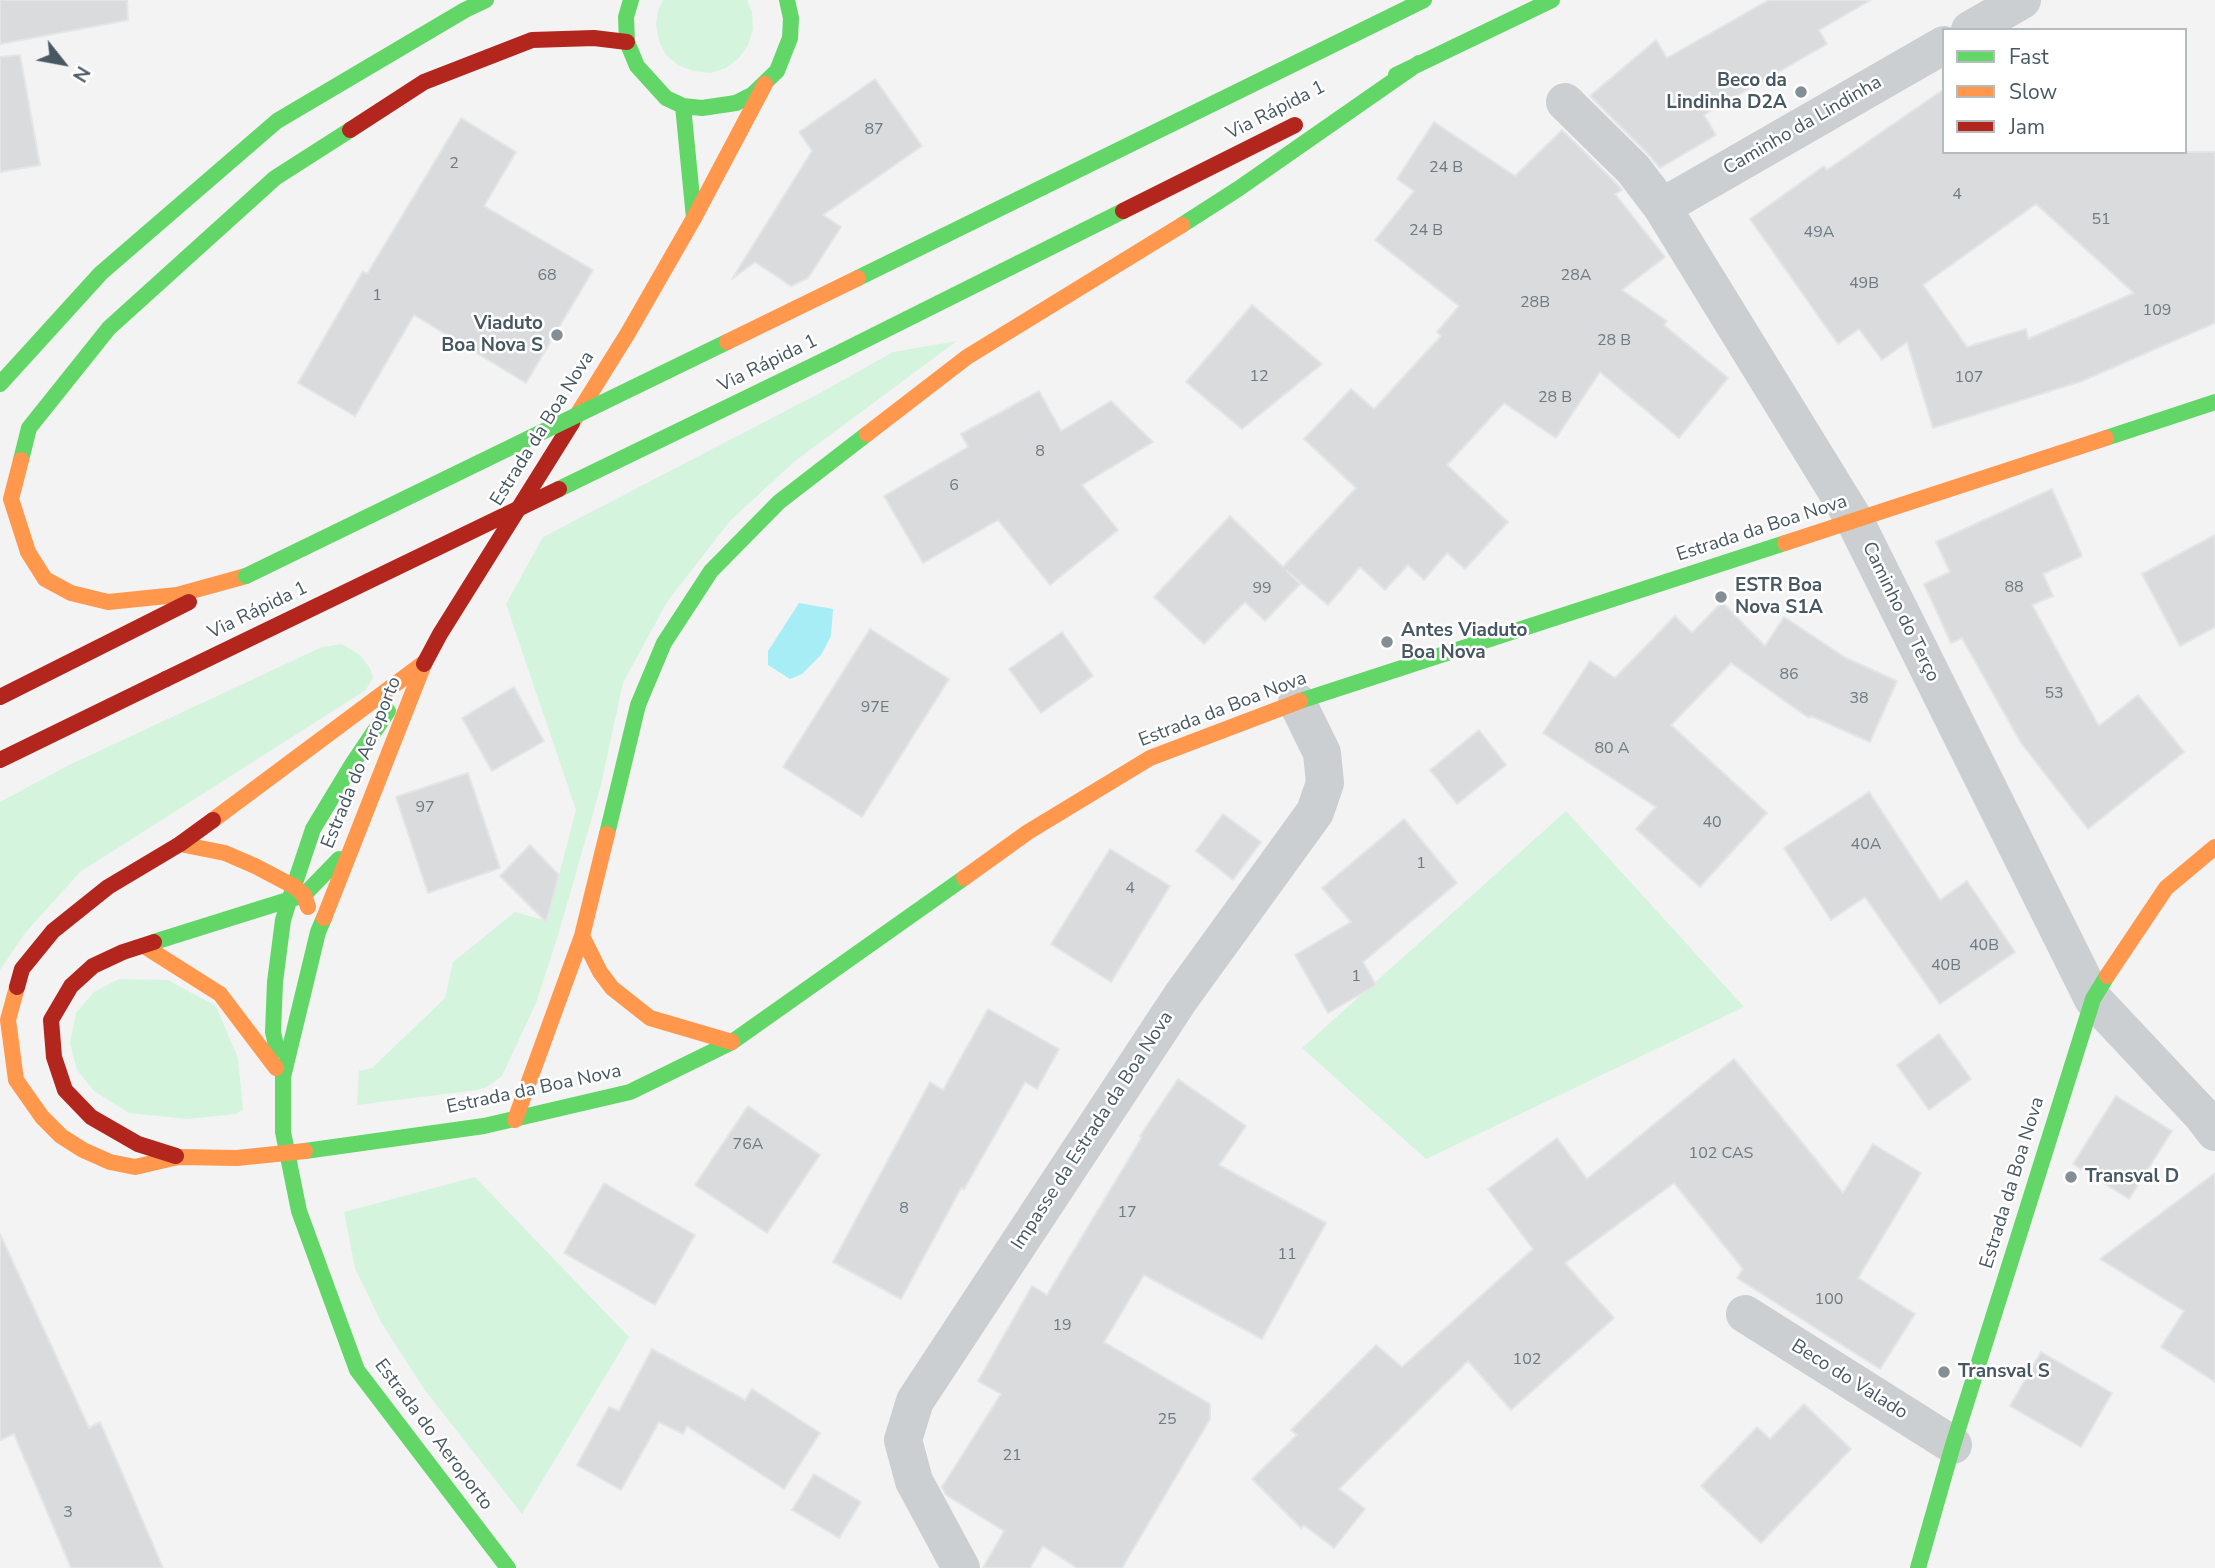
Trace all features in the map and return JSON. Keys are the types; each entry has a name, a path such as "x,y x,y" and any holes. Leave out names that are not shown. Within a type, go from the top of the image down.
{"main road":[{"path":"0,384 102,273 277,121 464,10 486,0"},
{"path":"631,0 626,17 627,42 637,66 666,98 683,106 702,108 736,103 765,84"},
{"path":"786,0 791,18"},
{"path":"791,18 806,0"},
{"name":"Via Rápida 1","path":"176,601 246,576 1424,0"},
{"name":"Via Rápida 1","path":"0,760 833,356 1419,63 1552,0"},
{"name":"Estrada da Boa Nova","path":"791,18 790,38 777,71 765,84 694,218 628,333 425,662 180,844 108,887 53,932 22,969 8,1020 16,1080 42,1117 61,1136 110,1162 135,1167 178,1157 237,1158 484,1126 630,1092 732,1042 1028,832 1150,758 1297,702 2215,402"},
{"path":"176,601 108,602 71,593 45,579 28,552 11,499 29,428 109,328 275,178 424,82 532,40 594,38 627,42"},
{"path":"514,1120 582,936 638,705 664,643 711,571 779,502 967,357 1238,189 1419,63"},
{"path":"683,106 694,218"},
{"path":"0,697 176,601"},
{"name":"Estrada do Aeroporto","path":"283,1077 317,932 425,662"},
{"name":"Estrada do Aeroporto","path":"425,662 404,686 353,762 313,829 296,894 283,920 275,982 273,1032 283,1077 283,1132 299,1210 356,1370 508,1568"},
{"path":"180,844 225,853 296,894 317,932"},
{"name":"Estrada da Boa Nova","path":"1918,1568 1953,1445 2093,999 2119,955 2166,888 2215,847"},
{"path":"296,894 349,850"},
{"name":"Estrada da Boa Nova","path":"178,1157 138,1144 91,1117 65,1090 54,1057 51,1020 71,986 93,966 296,894"},
{"path":"582,936 600,972 612,988 650,1018 732,1042"},
{"path":"144,946 220,994 283,1077"}],"street":[{"path":"1973,28 2022,0"},
{"name":"Caminho da Lindinha","path":"1662,207 1942,46"},
{"name":"Caminho do Terço","path":"1566,102 1633,169 1662,207 1855,521 2093,999 2211,1117"},
{"name":"Impasse da Estrada da Boa Nova","path":"961,1568 914,1481 903,1440 915,1401 1181,997 1315,811 1325,783 1322,753 1297,702"},
{"name":"Beco do Valado","path":"1745,1314 1953,1445"}],"green space":[{"path":"663,0 747,0 752,12 753,29 748,45 739,58 726,68 710,73 693,71 678,65 666,55 659,41 656,25 658,10"},
{"path":"957,341 795,461 730,521 667,602 623,683 600,789 559,932 536,1003 502,1076 485,1088 477,1090 357,1105 359,1071 372,1068 445,998 453,962 515,912 547,921 576,810 506,604 543,537 820,393 893,352"},
{"path":"342,644 360,655 370,668 373,677 366,690 80,872 25,933 0,970 0,802 69,765 322,647"},
{"path":"1566,811 1744,1007 1426,1159 1302,1048"},
{"path":"119,979 168,980 216,1006 238,1058 243,1110 235,1114 188,1119 129,1113 94,1091 77,1070 70,1043 76,1013 94,992"},
{"path":"475,1177 629,1337 522,1514 424,1389 381,1322 355,1268 344,1212"}],"water":[{"path":"799,603 833,609 831,636 821,655 802,674 790,679 768,665 768,651"}],"building":[{"path":"0,0 127,0 128,20 0,44"},
{"path":"1769,0 1871,0 1819,30 1827,44 1704,115 1716,135 1660,168 1590,96 1656,40 1667,58"},
{"path":"20,55 40,165 0,172 0,57"},
{"path":"875,79 922,146 823,215 841,227 808,278 791,286 755,262 732,279 812,151 799,132"},
{"path":"1942,90 1942,154 2215,152 2215,323 2082,381 1933,428 1907,342 1882,360 1859,329 1838,344 1750,219 1824,166 1827,170","holes":["2036,204 2134,293 2028,339 2026,329 1967,347 1923,285"]},
{"path":"461,118 516,152 484,206 593,270 526,383 414,315 355,416 298,383 363,271 367,274"},
{"path":"1434,122 1515,176 1562,130 1622,190 1615,194 1665,257 1622,290 1667,321 1664,325 1728,378 1679,438 1600,372 1556,438 1504,403 1447,465 1508,522 1465,569 1447,553 1424,580 1408,565 1385,590 1360,567 1328,605 1287,571 1300,584 1265,621 1245,602 1204,644 1154,597 1230,516 1283,567 1356,488 1304,439 1351,389 1374,409 1441,336 1437,332 1459,306 1375,240 1414,191 1397,179"},
{"path":"1252,305 1322,364 1242,429 1186,382"},
{"path":"1039,391 1061,431 1111,401 1153,442 1082,485 1118,530 1050,585 998,520 923,563 884,496 968,447 961,434"},
{"path":"2052,489 2082,556 2043,574 2053,596 2032,605 2099,726 2138,695 2184,752 2088,829 2021,743 1962,638 1951,643 1924,584 1950,572 1936,542"},
{"path":"2215,535 2215,627 2180,646 2142,574"},
{"path":"1722,602 1765,646 1784,617 1846,658 1897,681 1870,742 1811,716 1809,718 1731,663 1671,725 1767,813 1700,887 1636,829 1656,807 1543,733 1590,661 1615,678 1675,616 1692,633"},
{"path":"870,629 949,679 862,817 783,767"},
{"path":"1062,632 1093,676 1041,713 1009,669"},
{"path":"514,687 544,741 492,771 462,718"},
{"path":"1479,730 1506,765 1457,804 1430,770"},
{"path":"468,773 500,868 428,893 396,797"},
{"path":"1869,792 1940,900 1967,881 2015,952 1940,1004 1865,897 1831,920 1784,848"},
{"path":"1223,814 1261,842 1233,880 1196,851"},
{"path":"1404,819 1457,883 1363,962 1376,985 1328,1013 1295,955 1351,922 1322,888"},
{"path":"530,845 559,875 546,922 500,876"},
{"path":"1110,849 1170,886 1111,982 1051,944"},
{"path":"988,1009 1059,1049 1037,1089 1025,1082 964,1189 961,1188 901,1299 833,1262 930,1082 943,1090"},
{"path":"1939,1034 1971,1079 1929,1110 1897,1065"},
{"path":"1734,1059 1843,1193 1873,1144 1921,1173 1858,1278 1915,1314 1880,1369 1737,1278 1743,1269 1674,1183 1565,1263 1614,1318 1511,1410 1468,1361 1339,1489 1365,1509 1334,1548 1304,1525 1301,1528 1252,1479 1297,1435 1291,1430 1376,1345 1402,1367 1533,1249 1488,1189 1557,1138 1587,1179"},
{"path":"1178,1079 1246,1126 1219,1165 1326,1223 1262,1339 1144,1275 1104,1342 1210,1404 1210,1419 1122,1568 1077,1568 1043,1546 1030,1568 983,1568 1004,1531 946,1495 942,1487 1001,1394 978,1381 1032,1286 1047,1295 1142,1137 1140,1136"},
{"path":"2116,1096 2172,1131 2129,1199 2073,1164"},
{"path":"748,1106 820,1155 767,1233 695,1185"},
{"path":"2215,1173 2215,1382 2161,1347 2184,1311 2100,1259"},
{"path":"604,1183 695,1235 655,1305 564,1253"},
{"path":"0,1234 89,1428 100,1422 163,1568 71,1568 14,1434 0,1440"},
{"path":"652,1349 745,1400 752,1389 820,1433 784,1489 687,1426 683,1434 659,1422 621,1490 577,1465 609,1407 619,1411"},
{"path":"2041,1352 2112,1393 2081,1447 2010,1406"},
{"path":"1804,1404 1851,1449 1761,1543 1701,1486 1757,1427 1770,1439"},
{"path":"814,1474 861,1502 839,1538 792,1510"}],"traffic: fast":[{"path":"0,384 101,273 277,121 486,0"},
{"path":"631,0 626,17 627,42 637,66 666,98 683,106 702,108 736,103 752,95 777,71 790,38 791,18 787,0"},
{"path":"858,278 1424,0"},
{"path":"1396,75 1552,0"},
{"path":"1182,225 1419,63"},
{"path":"683,106 694,218"},
{"path":"21,460 29,428 109,328 275,178 350,130"},
{"path":"833,356 1123,211"},
{"path":"246,576 727,342"},
{"path":"559,489 833,356"},
{"path":"2106,438 2215,402"},
{"path":"607,834 638,705 664,643 711,571 779,502 867,434"},
{"path":"1300,701 1785,543"},
{"path":"277,1050 273,1032 275,982 283,920 289,901 313,829 388,711"},
{"path":"154,942 304,895 339,859"},
{"path":"305,1151 484,1126 630,1092 732,1042 964,878"},
{"path":"324,918 318,932 283,1077 283,1132 299,1211 357,1370 508,1568"},
{"path":"1918,1568 1953,1445 2093,999 2107,976"}],"traffic: slow":[{"path":"572,423 694,218 765,84"},
{"path":"867,434 967,357 1182,225"},
{"path":"727,342 858,278"},
{"path":"1785,543 2106,438"},
{"path":"21,460 11,499 28,552 45,579 71,593 108,602 177,595 246,576"},
{"path":"213,820 425,662"},
{"path":"324,918 424,664"},
{"path":"964,878 1028,832 1150,758 1300,701"},
{"path":"515,1120 582,936 607,834"},
{"path":"180,844 225,853 255,866 295,887 304,895 308,907"},
{"path":"2107,976 2166,888 2215,847"},
{"path":"582,936 600,972 612,988 650,1018 732,1042"},
{"path":"144,946 220,994 276,1068"},
{"path":"17,987 8,1020 16,1080 42,1117 61,1136 110,1162 135,1167 178,1157 237,1158"},
{"path":"237,1158 305,1151"}],"traffic: jam":[{"path":"350,130 424,82 532,40 594,38 627,42"},
{"path":"1123,211 1295,125"},
{"path":"424,664 572,423"},
{"path":"166,679 559,489"},
{"path":"0,697 189,602"},
{"path":"0,760 166,679"},
{"path":"17,987 22,969 53,931 108,887 180,844 213,820"},
{"path":"154,942 93,966 71,986 51,1020 54,1057 65,1090 91,1117 138,1144 176,1156"}],"place":[{"name":"Beco da Lindinha D2A","path":"1801,92"},
{"name":"Viaduto Boa Nova S","path":"557,335"},
{"name":"ESTR Boa Nova S1A","path":"1721,597"},
{"name":"Antes Viaduto Boa Nova","path":"1387,642"},
{"name":"Transval D","path":"2071,1177"},
{"name":"Transval S","path":"1944,1372"}]}
